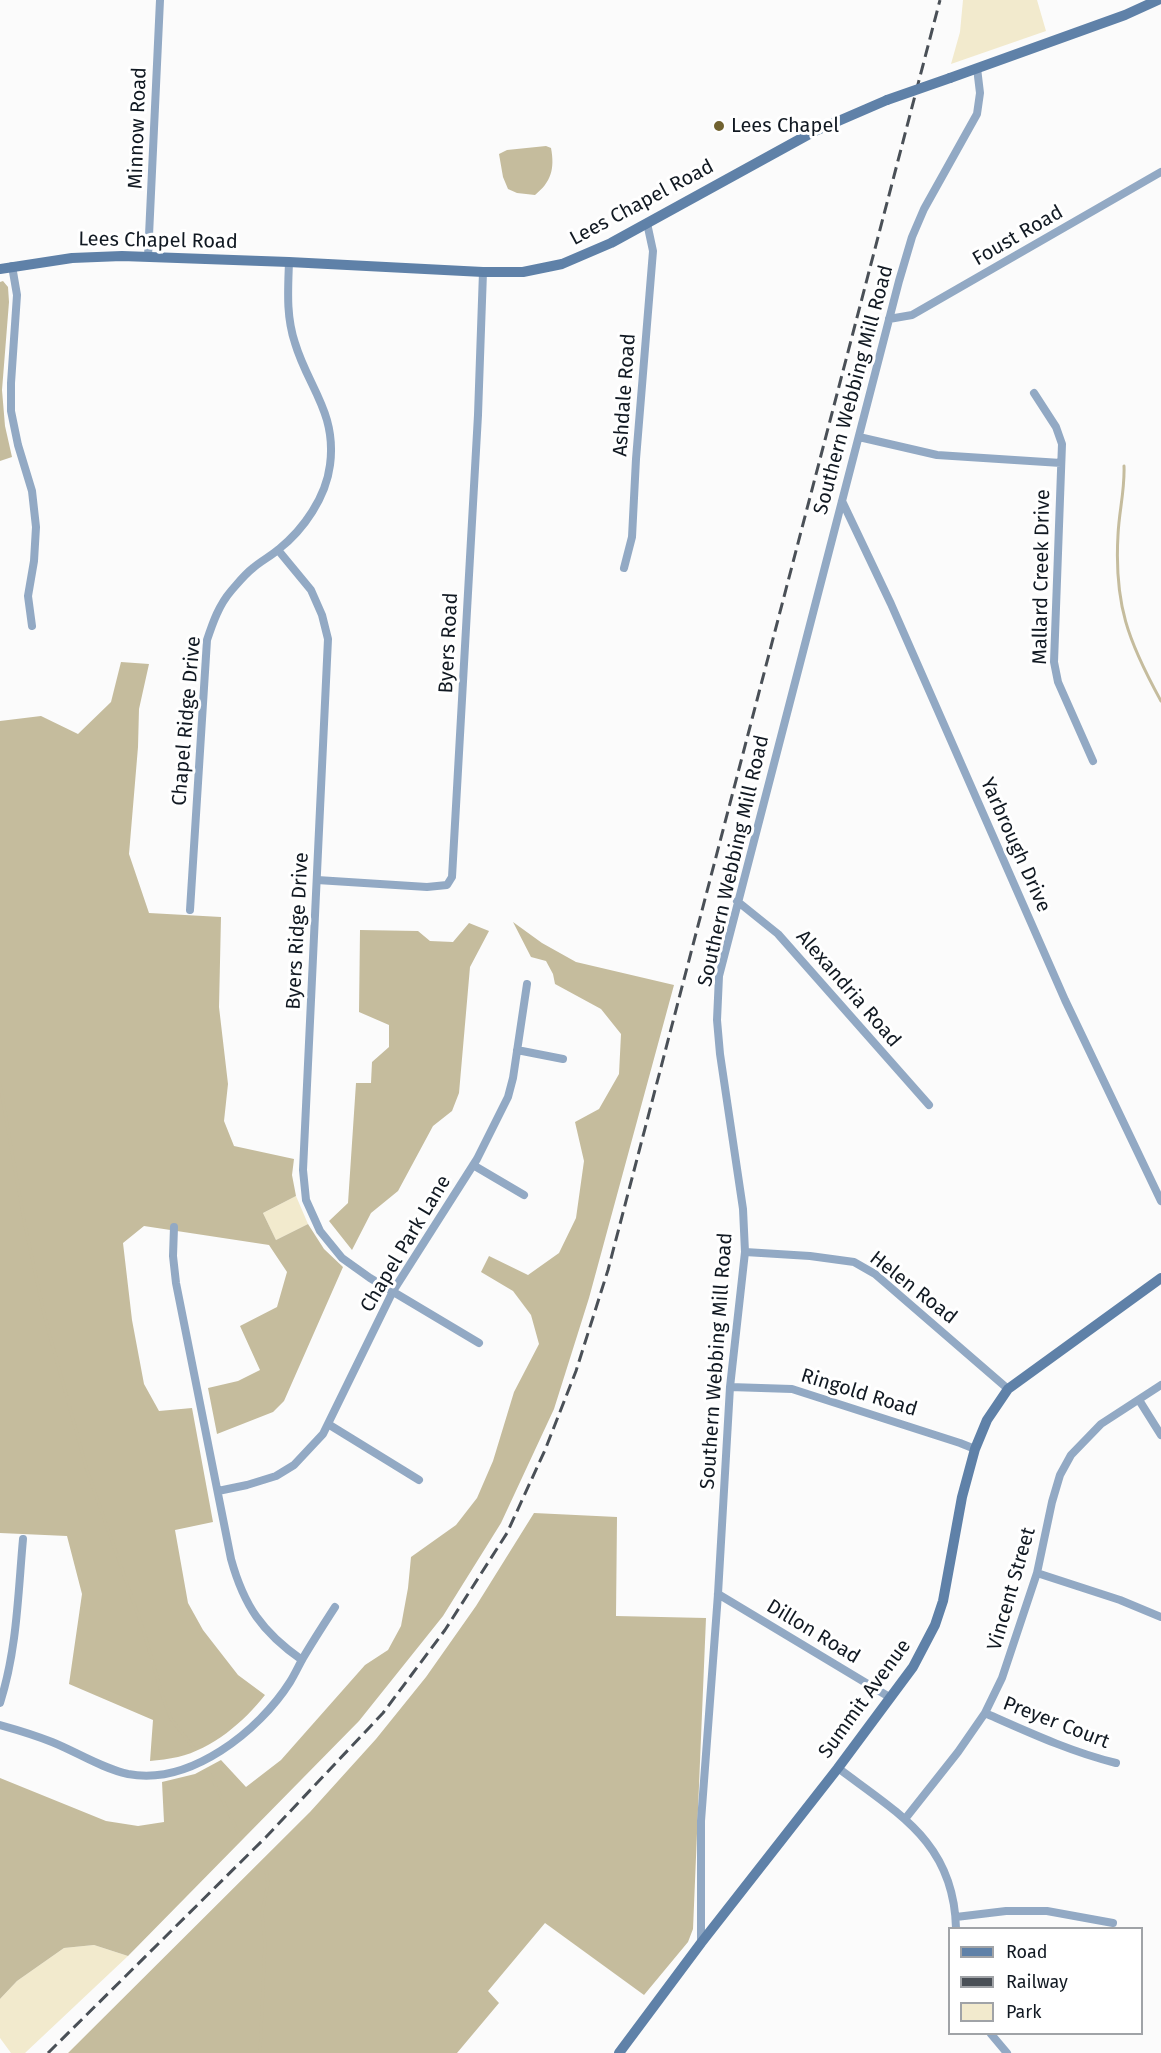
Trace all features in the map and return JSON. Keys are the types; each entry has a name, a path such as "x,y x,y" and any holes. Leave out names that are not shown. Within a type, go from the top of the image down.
{"main road":[{"name":"Lees Chapel Road","path":"0,269 72,258 148,257 483,272 523,272 562,264 611,243 813,132 887,100 1125,15 1158,0"},
{"name":"Summit Avenue","path":"619,2053 914,1667 935,1625 949,1573 962,1497 975,1449 987,1420 1008,1389 1161,1278"}],"street":[{"name":"Minnow Road","path":"148,257 160,0"},
{"name":"Southern Webbing Mill Road","path":"701,1943 701,1821 730,1388 745,1252 743,1209 720,1054 717,1020 719,976 889,319 916,228 924,209 977,114 980,93 977,68"},
{"name":"Foust Road","path":"889,319 912,315 1161,172"},
{"name":"Ashdale Road","path":"624,568 632,537 652,251 647,223"},
{"name":"Chapel Ridge Drive","path":"190,910 207,640 216,612 229,592 252,568 294,536 310,515 322,492 330,465 330,434 325,409 295,346 289,322 287,308 289,262"},
{"path":"12,266 17,295 11,411 18,445 32,491 36,527 34,561 28,596 33,626"},
{"name":"Byers Road","path":"317,880 428,887 447,885 452,877 478,427 483,272"},
{"name":"Mallard Creek Drive","path":"1034,393 1056,427 1062,444 1054,662 1058,682 1093,761"},
{"path":"859,437 937,455 1060,463"},
{"name":"Yarbrough Drive","path":"842,501 891,604 1065,1000 1161,1201"},
{"name":"Byers Ridge Drive","path":"278,550 311,590 322,615 328,639 303,1170 306,1200 320,1231 342,1258 370,1278 479,1342"},
{"name":"Alexandria Road","path":"737,901 778,934 929,1105"},
{"name":"Chapel Park Lane","path":"218,1491 276,1476 294,1465 323,1434 393,1291 473,1166 508,1097 527,984"},
{"path":"517,1050 562,1059"},
{"path":"473,1166 524,1195"},
{"path":"174,1227 173,1256 176,1283 238,1583 248,1606 270,1635 302,1660"},
{"name":"Helen Road","path":"745,1252 810,1256 854,1262 875,1274 1008,1389"},
{"name":"Vincent Street","path":"905,1819 958,1752 985,1713 1002,1678 1037,1572 1060,1475 1071,1455 1101,1424 1161,1385"},
{"name":"Ringold Road","path":"730,1388 792,1389 975,1449"},
{"path":"1139,1401 1161,1435"},
{"path":"328,1424 418,1480"},
{"path":"0,1703 15,1638 23,1539"},
{"path":"1037,1572 1120,1600 1161,1617"},
{"name":"Dillon Road","path":"718,1594 891,1698"},
{"path":"0,1725 52,1742 120,1771 149,1775 185,1769 240,1737 268,1711 291,1682 334,1607"},
{"name":"Preyer Court","path":"985,1713 1042,1739 1116,1764"},
{"path":"837,1768 905,1819 923,1836 945,1871 956,1917 956,1927"},
{"path":"956,1917 1005,1911 1047,1911 1113,1923"},
{"path":"991,2035 1007,2053"}],"green space":[{"path":"963,0 1037,0 1046,31 951,64 960,32"},
{"path":"296,1196 308,1224 276,1240 263,1213"},
{"path":"94,1945 128,1956 25,2053 11,2053 0,2038 0,1999 17,1981 64,1948"}],"shaded area":[{"path":"546,146 551,148 552,169 545,185 535,195 517,193 508,189 503,177 499,154 507,150"},
{"path":"3,281 8,287 9,302 2,390 5,426 12,457 0,461 0,282"},
{"path":"121,662 149,664 139,709 129,854 149,913 221,917 219,1007 228,1084 224,1121 234,1146 294,1159 292,1175 296,1196 263,1213 276,1240 308,1224 324,1249 343,1267 284,1401 273,1412 217,1434 208,1388 238,1381 260,1370 240,1326 277,1307 287,1272 269,1245 144,1226 123,1243 132,1320 144,1384 159,1411 192,1408 213,1522 175,1530 188,1603 203,1630 238,1675 265,1695 237,1724 203,1748 175,1758 150,1761 153,1720 69,1684 82,1594 67,1536 0,1533 0,721 41,716 78,734 111,702"},
{"path":"513,922 542,943 576,962 674,985 589,1298 554,1409 501,1523 443,1616 359,1721 128,1956 94,1945 64,1948 17,1981 0,1999 0,1778 106,1821 138,1826 164,1822 162,1782 195,1774 221,1760 246,1787 281,1760 365,1665 388,1650 401,1626 411,1557 456,1525 477,1498 493,1461 514,1392 539,1344 531,1315 513,1291 481,1272 489,1256 528,1275 559,1253 576,1218 584,1161 575,1122 599,1109 619,1074 621,1034 601,1009 555,984 546,961 531,957"},
{"path":"469,923 489,931 470,967 459,1093 452,1111 433,1126 398,1191 371,1213 352,1250 329,1221 348,1203 356,1083 371,1083 372,1062 389,1047 389,1025 359,1012 360,930 418,931 430,941 453,942"},
{"path":"534,1513 617,1517 616,1616 706,1618 693,1929 688,1942 644,1995 545,1923 488,1991 499,2003 457,2053 68,2053 310,1812 376,1739 426,1677 476,1606"}],"waterway":[{"path":"1124,466 1117,559 1121,602 1132,640 1161,701"},
{"path":"0,1084 24,1220 45,1318 87,1470 143,1629 171,1719 194,1748"},
{"path":"209,1772 240,1836"},
{"path":"260,2053 265,1944 262,1913 268,1884 266,1870"}],"railway":[{"path":"48,2053 266,1837 383,1713 445,1630 507,1533 545,1450 576,1371 608,1270 940,0"}],"place":[{"name":"Lees Chapel","path":"719,126"}]}
